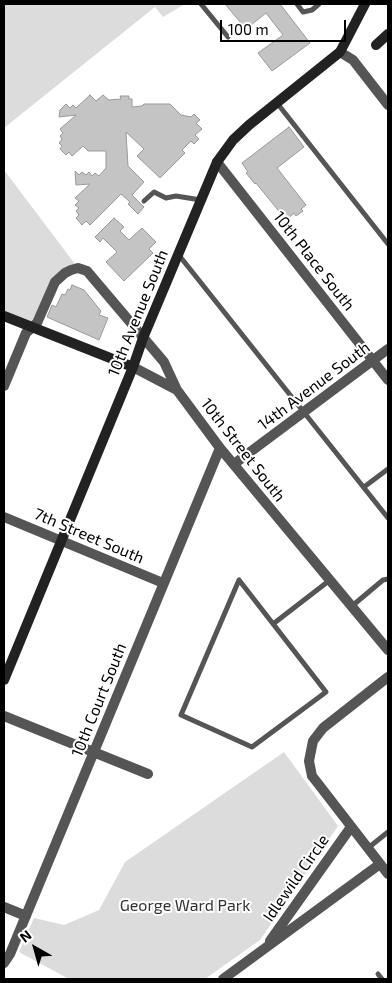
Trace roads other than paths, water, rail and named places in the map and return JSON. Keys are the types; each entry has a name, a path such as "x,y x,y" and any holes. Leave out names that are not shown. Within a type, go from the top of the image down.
{"street":[{"name":"10th Avenue South","path":"4,680 216,162 233,140 249,125 340,52 365,4"},
{"path":"376,45 388,34"},
{"path":"340,52 354,60 388,105"},
{"name":"10th Place South","path":"216,162 388,380"},
{"name":"10th Street South","path":"33,328 55,282 65,273 78,268 87,271 164,362 177,390 220,448 388,650"},
{"path":"4,316 133,367 177,390"},
{"path":"4,386 26,333 33,328"},
{"name":"14th Avenue South","path":"234,464 388,349"},
{"name":"10th Court South","path":"4,963 10,954 26,916 220,448"},
{"name":"7th Street South","path":"4,517 163,583"},
{"name":"Idlewild Circle","path":"388,676 323,728 313,741 309,761 312,776 388,874"},
{"path":"4,716 148,774"},
{"name":"Idlewild Circle","path":"266,948 351,827"},
{"name":"Idlewild Circle","path":"223,979 380,864"},
{"path":"4,907 26,916"}],"lane":[{"path":"201,4 228,37"},
{"path":"296,4 303,12 312,10 319,4"},
{"path":"276,103 388,244"},
{"path":"144,201 154,192 166,198 176,196 201,200"},
{"path":"178,254 388,516"},
{"path":"364,487 388,469"},
{"path":"352,606 383,580 388,579"},
{"path":"239,580 273,624 326,692 252,747 181,715 239,580"},
{"path":"273,624 330,580"},
{"path":"368,848 388,832"},
{"path":"378,974 382,979"}],"park label":[{"name":"George Ward Park","path":"185,906"}]}
